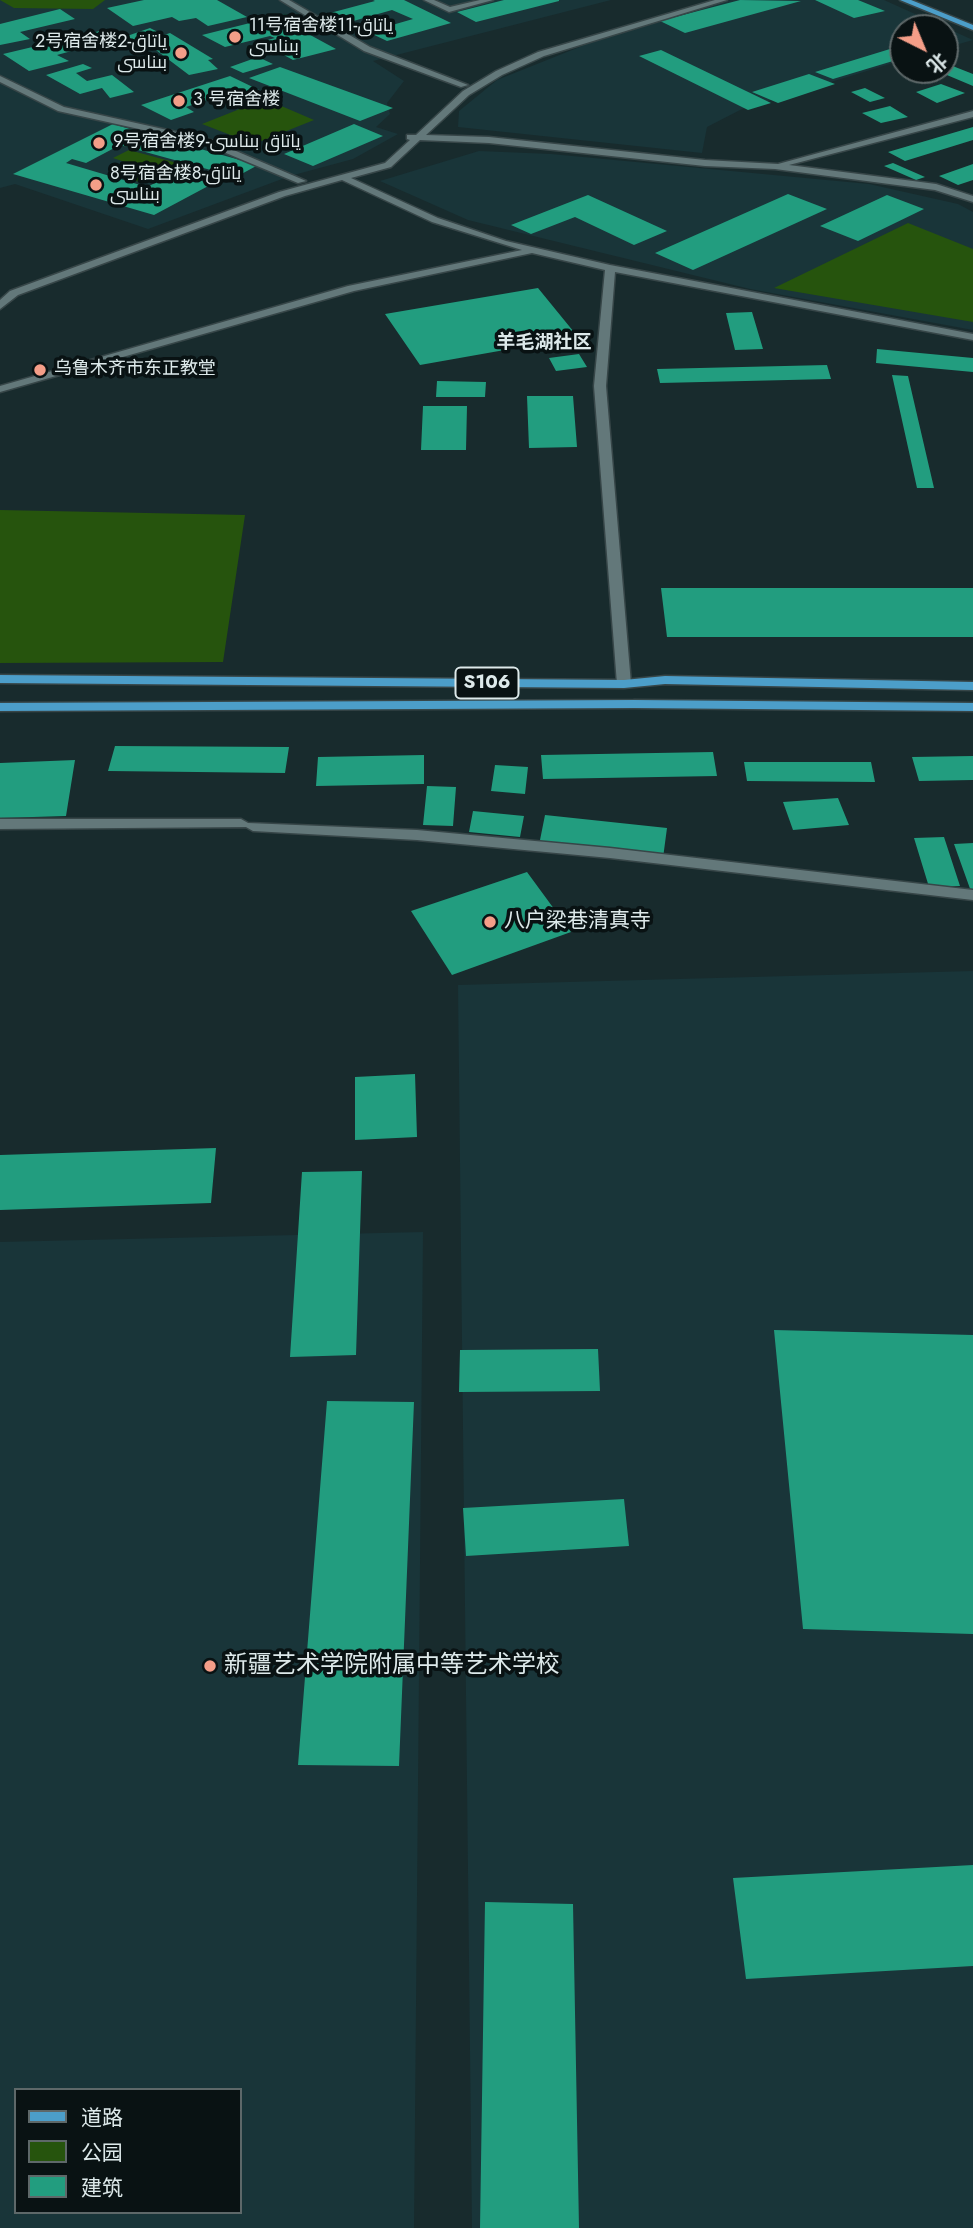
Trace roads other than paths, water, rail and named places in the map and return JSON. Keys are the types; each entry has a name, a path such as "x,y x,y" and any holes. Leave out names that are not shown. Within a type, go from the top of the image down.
{"main road":[{"path":"904,0 973,28"},
{"path":"927,0 973,19"},
{"name":"S106","path":"0,679 624,684 665,680 973,686"},
{"name":"S106","path":"0,707 634,704 973,707"}],"street":[{"path":"284,0 367,49 463,85"},
{"path":"428,0 449,10 489,0"},
{"path":"0,306 14,287 301,181 367,165 399,145 403,138 463,85 523,53 560,39 699,0"},
{"path":"1,286 14,287 282,194 388,165 416,136 466,93 499,73 541,54 723,0"},
{"path":"0,79 61,109 205,141 301,181"},
{"path":"775,166 973,114"},
{"path":"403,138 416,136 489,140 705,163 775,166 936,187 973,199"},
{"path":"342,177 435,220 534,250 610,268 973,337"},
{"path":"0,389 352,288 534,250"},
{"path":"610,268 600,386 624,684"},
{"path":"0,824 247,825 416,835 597,852 973,895"}],"place":[{"name":"11号宿舍楼11-ياتاق بىناسى","path":"235,37"},
{"name":"2号宿舍楼2-ياتاق بىناسى","path":"181,53"},
{"name":"3 号宿舍楼","path":"179,101"},
{"name":"9号宿舍楼9-ياتاق بىناسى","path":"99,143"},
{"name":"8号宿舍楼8-ياتاق بىناسى","path":"96,185"},
{"name":"乌鲁木齐市东正教堂","path":"40,370"},
{"name":"八户梁巷清真寺","path":"490,922"},
{"name":"新疆艺术学院附属中等艺术学校","path":"210,1666"}],"district":[{"name":"羊毛湖社区","path":"544,343"}]}
